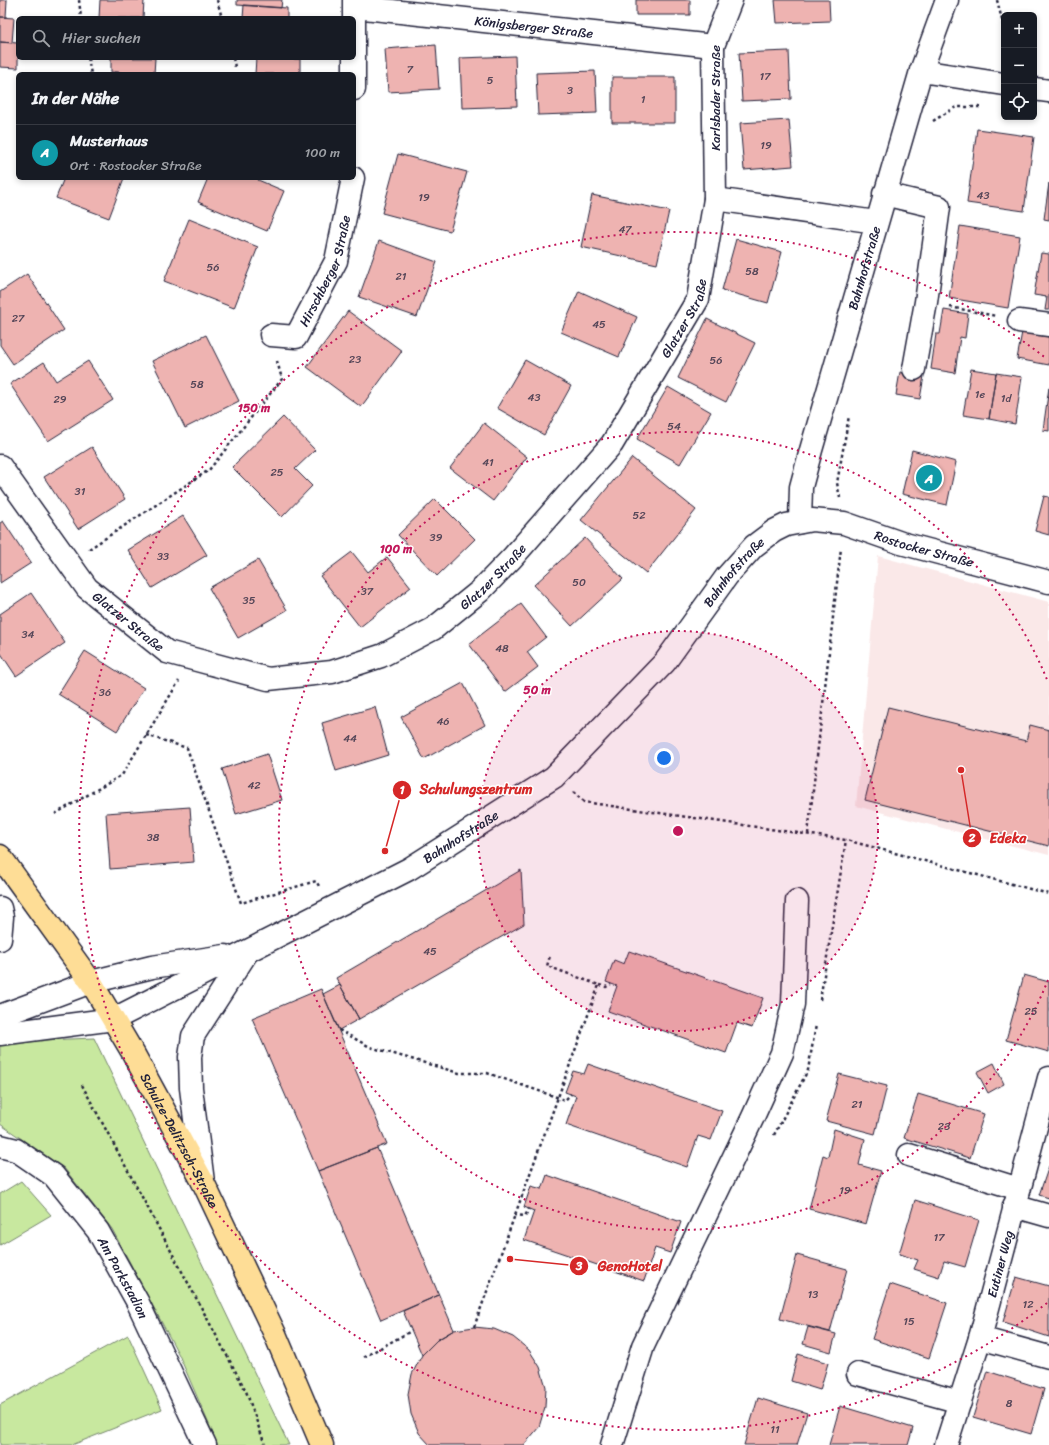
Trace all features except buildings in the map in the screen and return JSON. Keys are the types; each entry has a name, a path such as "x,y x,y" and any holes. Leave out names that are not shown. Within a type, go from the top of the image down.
{"main road":[{"name":"Schulze-Delitzsch-Straße","path":"0,856 91,982 114,1019 203,1182 274,1334 322,1445"}],"street":[{"name":"Karlsbader Straße","path":"715,199 712,46 731,0"},
{"name":"Bahnhofstraße","path":"0,1034 114,1019 409,869 554,777 665,662 727,576 754,546 774,531 786,525 800,522 801,487 884,194 921,71 946,0"},
{"name":"Königsberger Straße","path":"355,3 712,46"},
{"path":"355,3 355,16"},
{"path":"354,60 354,72"},
{"path":"921,71 1001,84"},
{"path":"1037,89 1049,91"},
{"name":"Hirschberger Straße","path":"271,335 296,337 336,261 353,180"},
{"path":"884,194 939,208 926,302 914,369"},
{"path":"715,199 876,222"},
{"name":"Glatzer Straße","path":"0,466 87,588 167,652 268,679 332,672 381,656 433,629 480,591 512,558 612,444 698,299 715,199"},
{"path":"1019,321 1049,325"},
{"name":"Rostocker Straße","path":"800,522 812,520 844,523 901,543 1049,582"},
{"path":"612,1445 643,1346 753,1117 782,1053 793,1004 797,901"},
{"path":"0,908 2,917 0,938"},
{"path":"0,1016 91,982 152,968 246,953"},
{"path":"203,1182 192,1088 190,1057 193,1036 246,953"},
{"name":"Eutiner Weg","path":"946,1445 980,1338 1049,1078"},
{"name":"Am Parkstadion","path":"0,1146 16,1150 54,1176 98,1231 137,1301 205,1445"},
{"path":"909,1155 1017,1198 1049,1216"},
{"path":"980,1338 1049,1357"},
{"path":"858,1374 960,1402"}],"path":[{"path":"78,0 82,16"},
{"path":"217,0 221,16"},
{"path":"997,0 1001,16"},
{"path":"88,60 91,72"},
{"path":"233,60 235,67"},
{"path":"931,123 956,107 983,107"},
{"path":"926,302 1019,321"},
{"path":"68,562 209,470 282,379 271,335"},
{"path":"808,834 844,523 837,483 850,408"},
{"path":"55,814 122,775 192,659"},
{"path":"146,735 187,748 241,903 316,881 336,907"},
{"path":"584,802 846,840 1049,894"},
{"path":"550,956 547,966 606,987 611,984"},
{"path":"474,1327 599,985"},
{"path":"339,1030 370,1047 459,1073 487,1073 565,1100 571,1094"},
{"path":"82,1085 246,1390 265,1445"},
{"path":"514,1215 525,1216 529,1209"},
{"path":"364,1357 412,1331"}],"shaded area":[{"path":"878,556 1049,602 1049,855 856,806"}],"green space":[{"path":"94,1038 289,1445 218,1445 179,1355 112,1229 64,1168 0,1124 0,1044 21,1041"},
{"path":"21,1181 51,1215 0,1245 0,1194"},
{"path":"128,1335 162,1409 72,1445 0,1445 0,1405"}],"place":[{"name":"Musterhaus","path":"929,478"},
{"name":"Edeka","path":"961,770"},
{"name":"Schulungszentrum","path":"385,851"},
{"name":"GenoHotel","path":"510,1259"}]}
